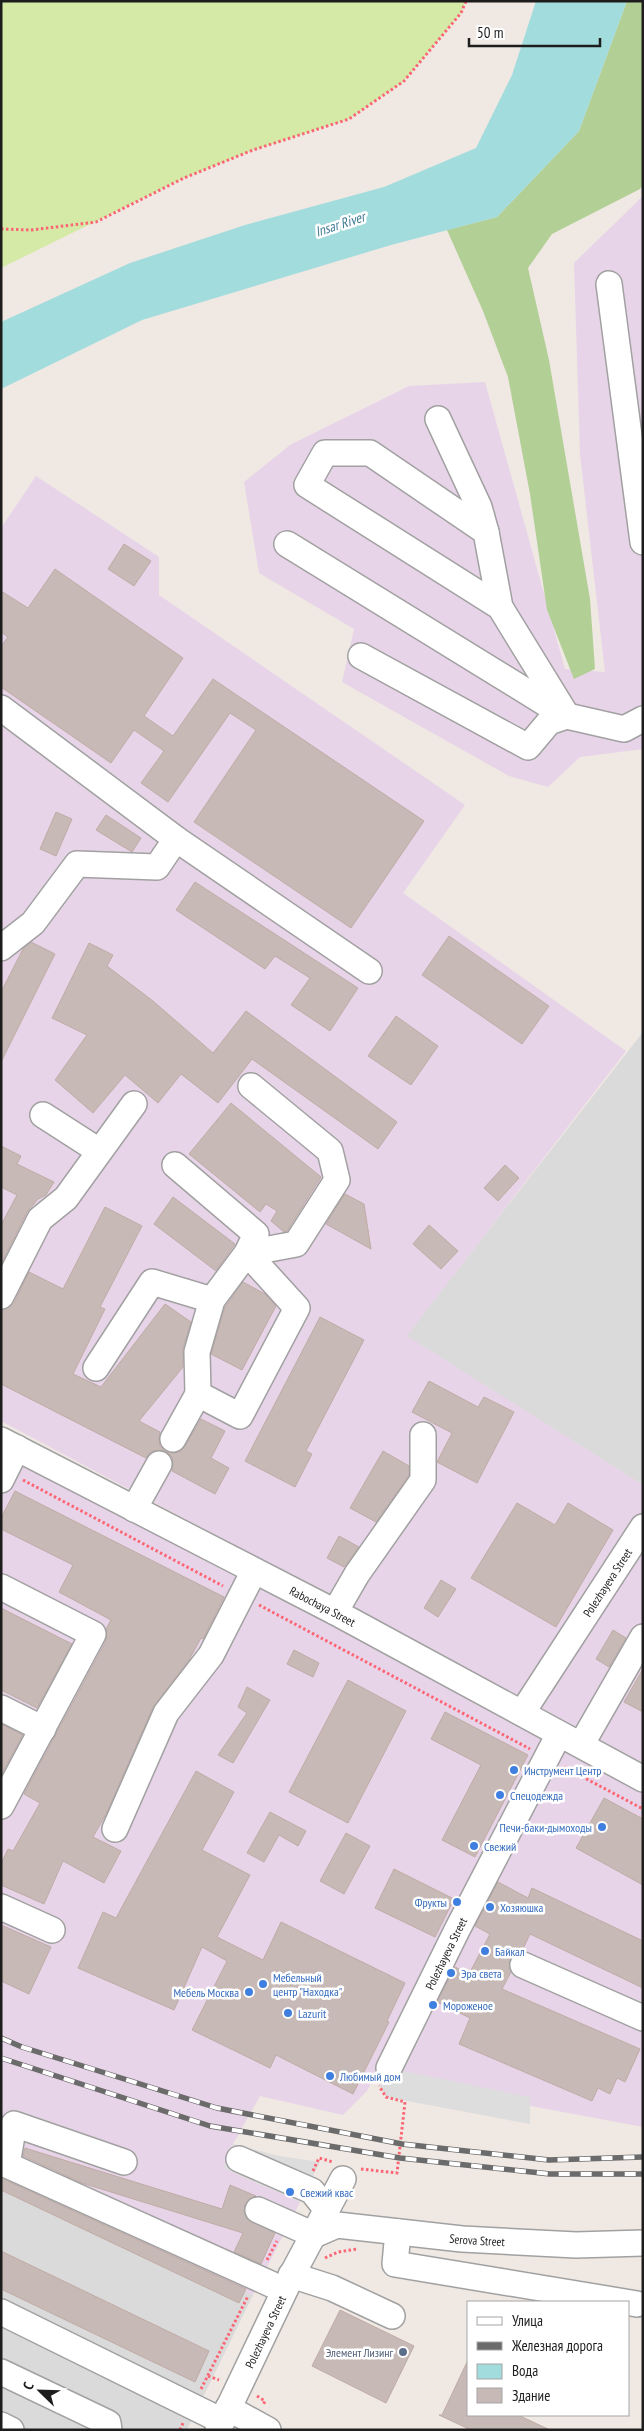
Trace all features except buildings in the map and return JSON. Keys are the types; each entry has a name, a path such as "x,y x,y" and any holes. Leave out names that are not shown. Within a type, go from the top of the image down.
{"street":[{"path":"609,284 643,542"},
{"path":"438,419 478,507 486,532 500,607 567,716"},
{"path":"486,532 370,453 325,452 307,485 500,607"},
{"path":"287,544 567,716 624,729 643,719"},
{"path":"361,656 528,747 549,722 567,716"},
{"path":"1,708 176,839 369,971"},
{"path":"1,948 33,923 77,864 158,867 176,839"},
{"path":"247,1253 296,1244 337,1180 330,1151 251,1086"},
{"path":"1,1296 40,1219 66,1198 134,1104"},
{"path":"43,1115 99,1152"},
{"path":"173,1439 198,1394 197,1352 212,1300 247,1253 256,1234 175,1165"},
{"path":"198,1394 240,1416 297,1308 247,1253"},
{"path":"96,1368 152,1282 212,1300"},
{"path":"335,1612 357,1574 423,1480 423,1435"},
{"path":"3,1476 9,1444"},
{"name":"Rabochaya Street","path":"9,1444 335,1612 643,1780"},
{"path":"134,1508 159,1464"},
{"name":"Polezhayeva Street","path":"522,1714 643,1526"},
{"path":"115,1829 166,1713 211,1655 254,1570"},
{"path":"1,1586 94,1634 44,1729 2,1803"},
{"path":"580,1745 643,1637"},
{"path":"1,1708 44,1729"},
{"name":"Polezhayeva Street","path":"389,2068 457,1930 559,1734"},
{"path":"1,1907 52,1930"},
{"path":"523,1965 643,2018"},
{"path":"124,2162 8,2122 7,2165 288,2283 332,2288 392,2316"},
{"path":"239,2159 312,2191 327,2210"},
{"name":"Polezhayeva Street","path":"222,2420 288,2283 343,2179"},
{"path":"258,2210 314,2235"},
{"name":"Serova Street","path":"314,2235 337,2225 462,2239 576,2245 643,2243"},
{"path":"398,2232 395,2264 619,2301"},
{"path":"629,2303 637,2304"},
{"path":"1,2312 222,2420 268,2430"},
{"path":"1,2372 108,2423 109,2430"},
{"path":"1,2425 11,2430"}],"path":[{"path":"1,229 31,230 96,222 184,178 227,161 350,119 404,81 461,13 466,1"},
{"path":"3,1476 241,1596 643,1810"},
{"path":"389,2068 379,2085 386,2097 405,2102 400,2158"}],"shaded area":[{"path":"643,196 643,749 580,757 548,787 509,776 342,682 354,629 259,573 244,482 290,445 409,386 485,382 565,669 605,672 580,454 574,263"},
{"path":"36,476 159,557 159,595 465,805 403,893 626,1051 407,1336 643,1485 643,1513 523,1699 1,1421 1,528"},
{"path":"643,1032 643,1485 406,1336"},
{"path":"1,1450 548,1736 367,2091 343,2115 260,2096 233,2144 223,2168 300,2202 253,2295 1,2175"},
{"path":"643,1545 643,1767 538,1709"},
{"path":"560,1747 643,1792 643,2127 392,2080"},
{"path":"389,2068 530,2097 530,2124 386,2097 379,2085"},
{"path":"233,2144 279,2156 320,2162 300,2202 223,2168"},
{"path":"1,2175 253,2295 187,2430 1,2430"}],"green space":[{"path":"1,1 466,1 461,13 404,81 349,119 253,150 184,178 1,268"},
{"path":"627,1 643,1 643,185 640,189 552,234 528,268 549,360 590,599 595,669 574,679 547,610 530,494 508,377 483,311 447,230 497,217 579,131"}],"water":[{"name":"Insar River","path":"536,1 627,1 579,131 497,217 391,245 142,320 1,389 1,322 130,263 245,225 384,187 476,148 512,75"}],"railway":[{"path":"1,2038 22,2047 217,2108 402,2144 549,2160 643,2157"},
{"path":"1,2058 210,2126 400,2158 550,2174 643,2174"}],"place":[{"name":"Инструмент Центр","path":"514,1770"},
{"name":"Спецодежда","path":"500,1795"},
{"name":"Печи-баки-дымоходы","path":"602,1827"},
{"name":"Свежий","path":"474,1846"},
{"name":"Фрукты","path":"457,1902"},
{"name":"Хозяюшка","path":"490,1907"},
{"name":"Байкал","path":"485,1951"},
{"name":"Эра света","path":"451,1973"},
{"name":"Мебельный центр \"Находка\"","path":"263,1984"},
{"name":"Мебель Москва","path":"249,1992"},
{"name":"Мороженое","path":"433,2005"},
{"name":"Lazurit","path":"288,2013"},
{"name":"Любимый дом","path":"330,2076"},
{"name":"Свежий квас","path":"290,2192"},
{"name":"Элемент Лизинг","path":"403,2352"}]}
